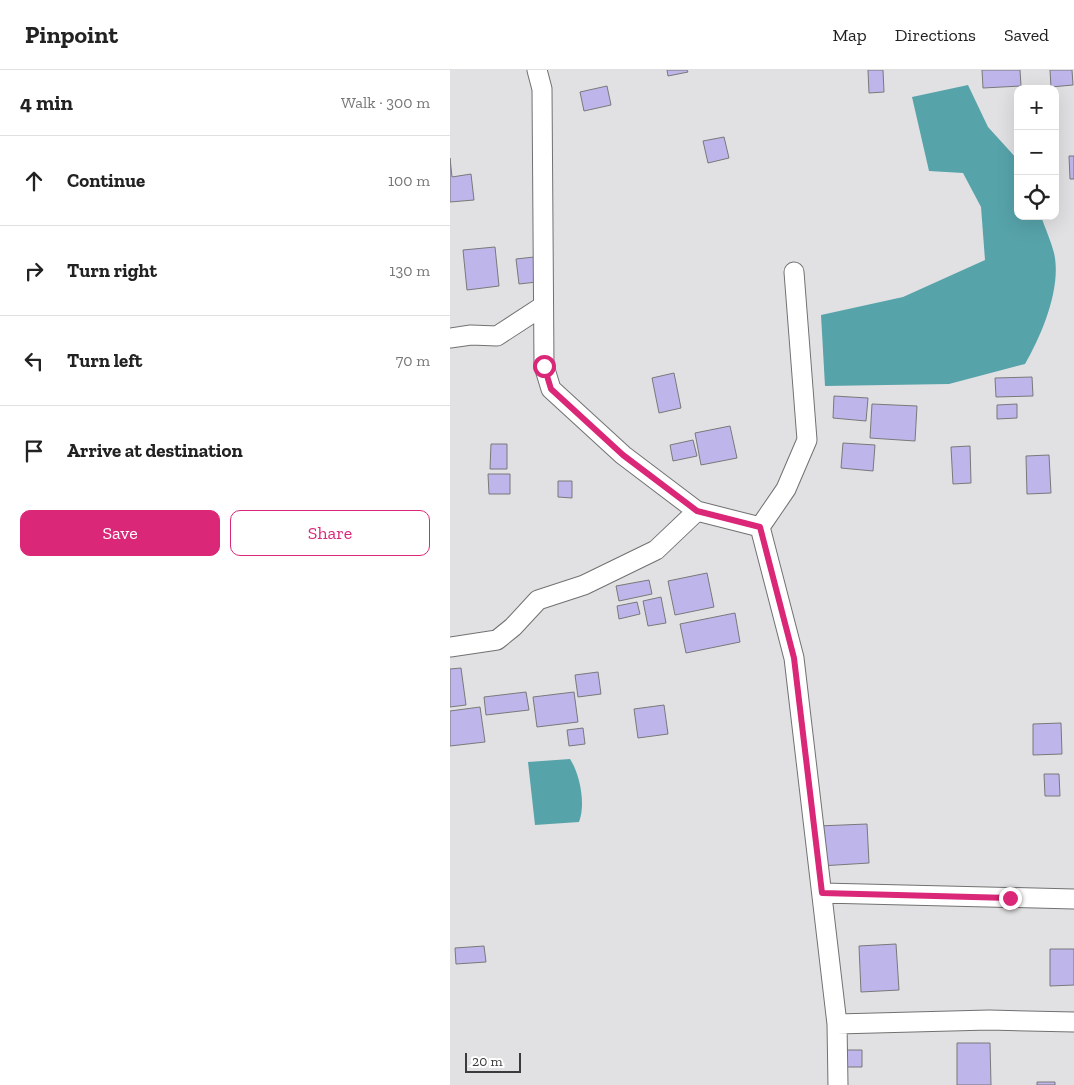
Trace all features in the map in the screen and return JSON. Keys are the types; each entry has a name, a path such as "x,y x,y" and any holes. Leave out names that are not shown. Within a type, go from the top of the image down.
{"street":[{"path":"537,70 542,89 544,366 551,389 623,455 697,511 760,527"},
{"path":"794,272 808,440 786,489 760,527 794,658 837,1024 838,1085"},
{"path":"450,338 472,335 497,336 543,306"},
{"path":"450,647 497,640 513,627 538,600 584,585 656,550 697,511"},
{"path":"822,893 1074,899"},
{"path":"837,1024 989,1020 1074,1022"}],"water":[{"path":"968,85 988,127 1014,156 1014,220 1042,220 1054,253 1056,266 1055,281 1049,310 1038,339 1025,364 949,384 825,386 821,315 903,297 985,260 981,207 963,173 929,171 912,97"},
{"path":"570,759 577,773 581,789 582,807 579,822 535,825 528,762"}],"building":[{"path":"667,70 687,70 688,72 668,76"},
{"path":"868,70 883,70 884,92 869,93"},
{"path":"982,70 1020,70 1021,85 983,88"},
{"path":"1050,70 1072,70 1073,85 1051,85"},
{"path":"607,86 611,105 584,111 580,92"},
{"path":"724,137 729,158 708,163 703,141"},
{"path":"1069,156 1074,156 1074,179 1070,179"},
{"path":"450,158 452,177 471,174 474,200 450,202"},
{"path":"495,247 499,286 467,290 463,250"},
{"path":"534,257 537,282 519,284 516,259"},
{"path":"674,373 681,408 659,413 652,378"},
{"path":"1032,377 1033,396 996,397 995,378"},
{"path":"834,396 868,398 866,421 833,418"},
{"path":"872,404 917,406 915,441 870,438"},
{"path":"1017,404 1017,418 997,419 997,405"},
{"path":"730,426 737,458 701,465 695,433"},
{"path":"693,440 697,456 673,461 670,445"},
{"path":"843,443 875,445 873,471 841,468"},
{"path":"491,444 507,444 507,469 490,469"},
{"path":"970,446 971,483 953,484 951,447"},
{"path":"1049,455 1051,493 1027,494 1026,456"},
{"path":"488,474 510,474 510,494 489,494"},
{"path":"558,481 572,481 572,498 558,497"},
{"path":"707,573 714,607 675,615 668,581"},
{"path":"649,580 652,594 619,601 616,586"},
{"path":"661,597 666,623 648,626 643,601"},
{"path":"637,602 640,614 619,619 617,606"},
{"path":"735,613 740,642 686,653 680,624"},
{"path":"461,668 466,705 450,707 450,669"},
{"path":"598,672 601,694 578,697 575,675"},
{"path":"526,692 529,710 486,715 484,697"},
{"path":"574,692 578,722 537,727 533,697"},
{"path":"664,705 668,734 638,738 634,709"},
{"path":"480,707 485,742 450,746 450,711"},
{"path":"1061,723 1062,754 1033,755 1033,724"},
{"path":"583,728 585,744 569,746 567,730"},
{"path":"1044,774 1059,774 1060,796 1045,796"},
{"path":"867,824 869,863 820,866 818,826"},
{"path":"896,944 899,990 861,992 859,946"},
{"path":"484,946 486,962 456,964 455,948"},
{"path":"1050,949 1074,949 1074,985 1050,986"},
{"path":"957,1043 990,1043 991,1085 957,1085"},
{"path":"842,1050 862,1050 862,1067 842,1067"},
{"path":"1037,1082 1055,1082 1055,1085 1037,1085"}],"route":[{"path":"544,366 551,389 623,455 697,511 760,527 794,658 822,893 1010,898"}]}
